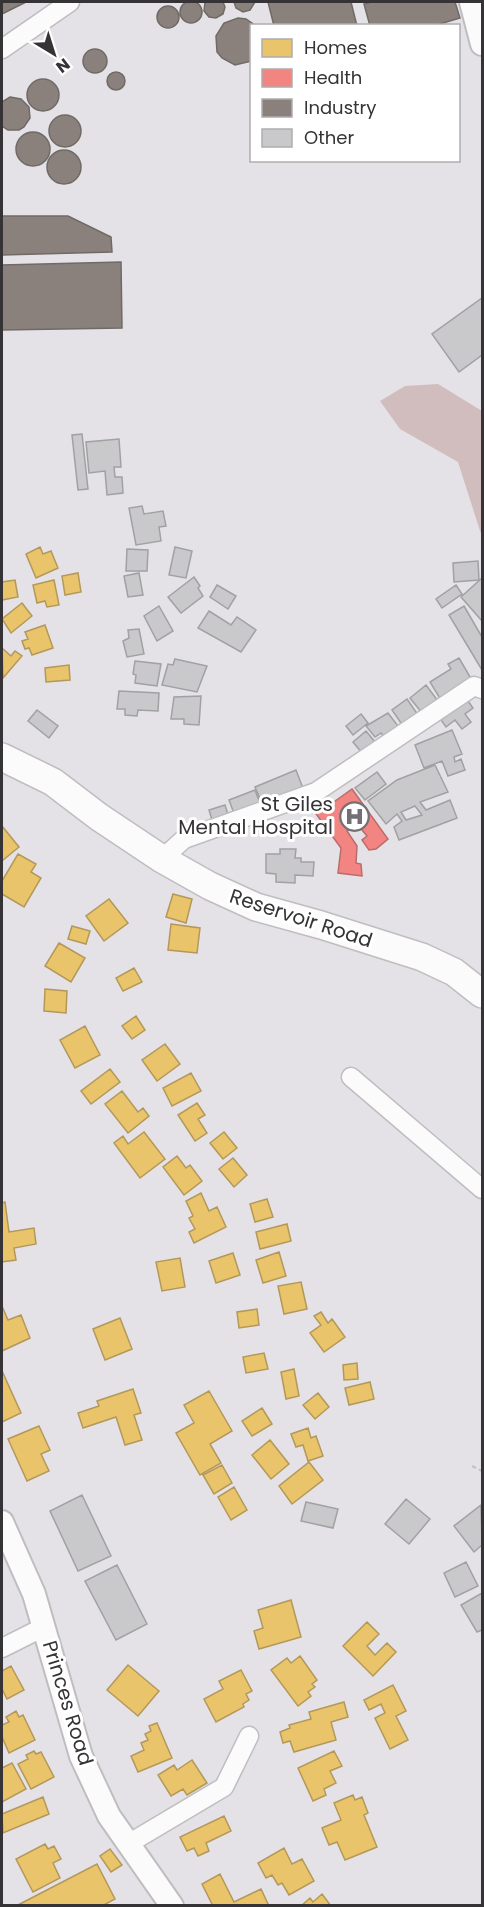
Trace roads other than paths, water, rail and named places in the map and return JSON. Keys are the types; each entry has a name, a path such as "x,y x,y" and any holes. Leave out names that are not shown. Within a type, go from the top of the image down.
{"highway":[{"name":"Reservoir Road","path":"2,757 53,782 99,817 162,859 210,886 256,907 422,957 454,972 483,994"}],"main road":[{"path":"471,2 483,44"},
{"name":"Princes Road","path":"2,1522 34,1594 81,1756 110,1816 172,1905"}],"street":[{"path":"2,49 70,2"},
{"path":"162,859 184,839 315,792 474,686 483,689"},
{"path":"351,1077 483,1190"},
{"path":"2,1648 44,1627"},
{"path":"128,1844 225,1787 249,1736"}],"place":[{"name":"St Giles Mental Hospital","path":"354,816"}]}
